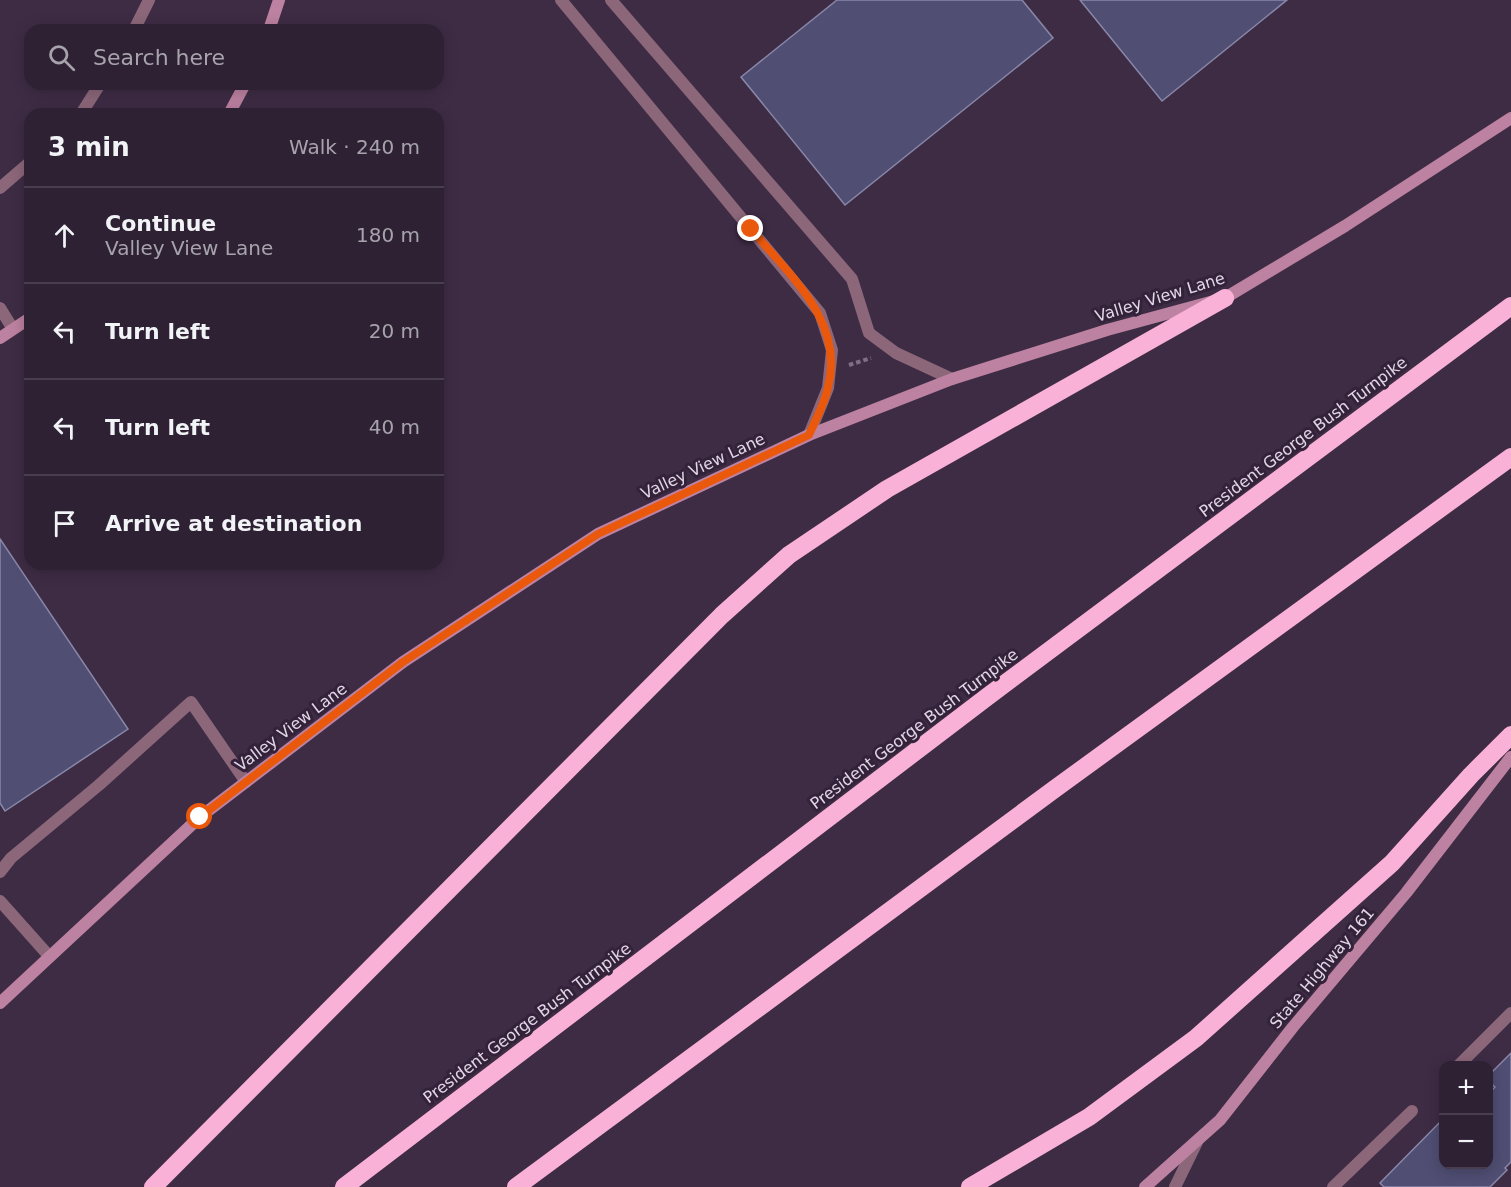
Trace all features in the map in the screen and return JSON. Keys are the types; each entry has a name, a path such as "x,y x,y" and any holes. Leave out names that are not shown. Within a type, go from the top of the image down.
{"highway":[{"path":"153,1187 722,615 789,555 887,489 1226,298"},
{"name":"President George Bush Turnpike","path":"344,1187 987,697 1511,306"},
{"path":"516,1187 1056,788 1511,457"},
{"path":"970,1187 1089,1117 1196,1038 1392,863 1470,775 1511,735"}],"main road":[{"path":"271,24 279,0"},
{"path":"232,108 242,90"},
{"name":"Valley View Lane","path":"0,1003 200,817 403,662 598,534 809,435 952,379 1107,330 1226,298 1345,226 1510,118"},
{"path":"0,338 24,322"},
{"name":"State Highway 161","path":"1145,1187 1220,1120 1293,1027 1406,893 1511,757"}],"street":[{"path":"137,24 149,0"},
{"path":"561,0 820,313 832,350 828,388 809,435"},
{"path":"611,0 852,279 869,333 896,353 952,379"},
{"path":"85,108 96,90"},
{"path":"0,188 24,167"},
{"path":"0,308 13,329"},
{"path":"0,872 11,858 99,785 191,702 246,782"},
{"path":"0,901 9,914 49,956"},
{"path":"1462,1061 1511,1013"},
{"path":"1333,1187 1412,1111"},
{"path":"1175,1187 1198,1140"}],"path":[{"path":"846,366 880,355"}],"building":[{"path":"837,0 1022,0 1053,38 845,205 741,77"},
{"path":"1080,0 1287,0 1162,101"},
{"path":"0,539 128,729 5,811 0,803"},
{"path":"1511,1053 1511,1162 1505,1168 1507,1170 1490,1187 1384,1187 1380,1183 1439,1123 1439,1169 1493,1169 1493,1089 1495,1087 1493,1071"}],"route":[{"path":"200,817 403,662 598,534 809,435 828,388 832,350 820,313 751,229"}]}
